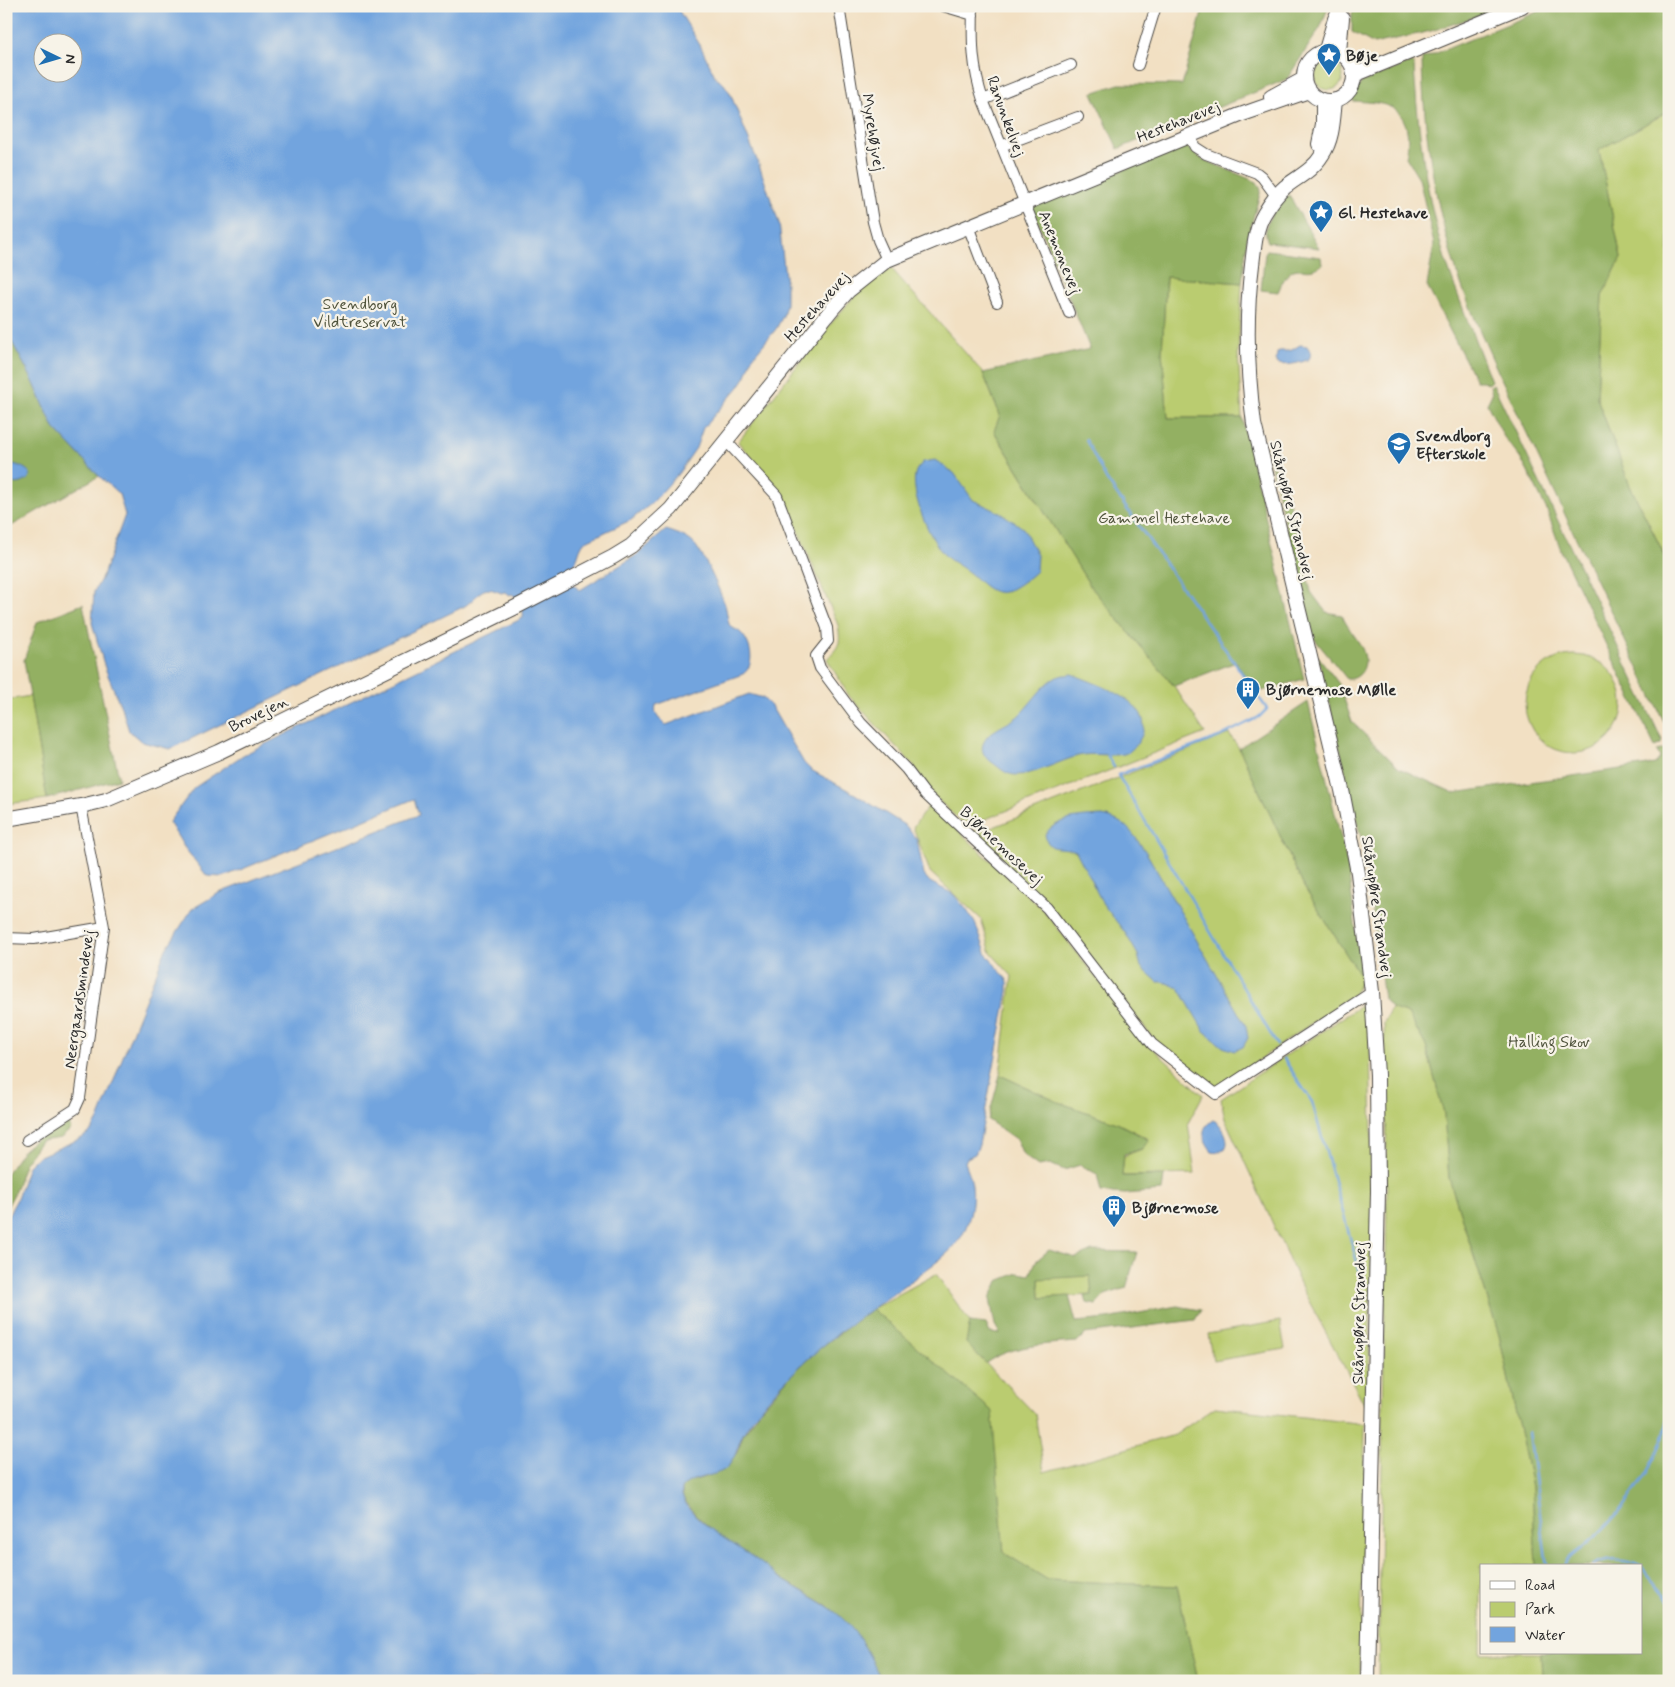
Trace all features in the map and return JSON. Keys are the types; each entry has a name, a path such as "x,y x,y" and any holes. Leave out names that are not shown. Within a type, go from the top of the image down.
{"street":[{"name":"Myrehøjvej","path":"839,6 873,222 878,240 887,260"},
{"path":"943,6 973,10"},
{"path":"1138,66 1156,6"},
{"path":"1332,51 1342,6"},
{"path":"1353,69 1418,49 1522,6"},
{"name":"Ranunkelvej","path":"973,10 972,52 976,76 983,100 1025,203"},
{"path":"1332,51 1353,69 1354,81 1349,91 1340,98 1329,100 1315,97 1306,85 1304,70 1307,63 1318,52 1332,51"},
{"path":"983,100 1071,65"},
{"name":"Hestehavevej","path":"514,608 625,549 652,528 671,509 832,309 848,291 887,260 1190,136 1306,85"},
{"name":"Skårupøre Strandvej","path":"1329,100 1322,137 1308,171 1276,196 1263,216 1255,242 1247,328 1248,363 1254,424 1344,799 1358,873 1372,992 1377,1075 1378,1191 1368,1681"},
{"path":"1001,146 1078,117"},
{"path":"1190,136 1195,147 1206,154 1257,173 1276,196"},
{"name":"Anemonevej","path":"1025,203 1069,313"},
{"path":"968,226 998,302"},
{"name":"Bjørnemosevej","path":"726,441 778,496 827,628 828,641 816,656 820,668 861,723 906,769 925,794 1047,908 1152,1044 1216,1094 1372,992"},
{"name":"Brovejen","path":"6,819 106,800 219,752 514,608"},
{"name":"Neergaardsmindevej","path":"27,1140 75,1109 80,1098 104,927 81,806"},
{"path":"6,938 34,939 104,927"}],"green space":[{"path":"1204,6 1329,6 1320,28 1287,79 1118,149 1092,93 1119,84 1182,85"},
{"path":"1358,6 1509,6 1431,31 1374,44 1352,32 1352,13"},
{"path":"1552,6 1669,6 1669,111 1599,150 1621,258 1602,296 1597,398 1630,486 1669,564 1669,732 1480,332 1454,263 1433,176 1425,117 1422,59"},
{"path":"1329,62 1339,66 1343,76 1339,86 1329,90 1319,86 1315,76 1319,66"},
{"path":"1412,62 1414,66 1424,163 1438,236 1461,305 1491,381 1488,384 1483,381 1476,381 1427,286 1434,244 1419,178 1406,157 1408,135 1404,121 1395,110 1388,106 1353,101 1351,98 1362,82"},
{"path":"1669,111 1669,564 1630,486 1597,398 1602,296 1621,258 1599,150"},
{"name":"Gammel Hestehave","path":"1184,145 1202,159 1257,182 1261,190 1247,240 1242,283 1166,277 1162,352 1168,418 1242,418 1304,679 1255,693 1236,662 1174,686 1091,587 994,431 1000,415 983,373 1090,349 1032,207"},
{"path":"1289,195 1319,248 1268,242 1266,229 1268,222 1275,210"},
{"path":"1267,250 1321,257 1322,265 1315,269 1298,269 1289,273 1278,292 1261,290 1265,253"},
{"path":"891,268 983,373 1000,416 995,433 1091,587 1174,686 1205,733 978,822 960,821 928,790 915,767 849,696 827,659 838,644 838,625 781,491 738,442 817,340 856,294"},
{"path":"1166,277 1242,283 1238,353 1242,418 1168,418 1162,352"},
{"path":"6,331 32,379 54,428 99,476 6,529"},
{"path":"1493,384 1662,740 1661,744 1655,747 1562,553 1546,508 1520,457 1504,437 1487,404 1492,394 1490,386"},
{"path":"1270,460 1286,489 1311,592 1326,612 1342,615 1362,649 1365,659 1364,667 1359,675 1352,679 1347,679 1312,636"},
{"path":"83,604 119,779 47,799 24,660 37,622"},
{"path":"1574,655 1593,659 1609,669 1619,685 1623,704 1619,723 1609,739 1593,749 1574,753 1555,749 1539,739 1529,723 1525,704 1529,685 1539,669 1555,659"},
{"name":"Halling Skov","path":"1318,656 1339,684 1352,722 1399,768 1454,793 1655,764 1660,758 1657,751 1665,749 1669,751 1669,1681 1542,1681 1541,1654 1642,1654 1642,1564 1536,1564 1532,1487 1499,1335 1449,1178 1444,1114 1426,1046 1408,1014 1391,1008 1384,999 1365,855"},
{"path":"30,696 47,799 6,804 6,697 7,700"},
{"path":"1308,702 1348,867 1362,979 1304,887 1239,748"},
{"path":"1229,734 1239,748 1304,887 1362,979 1355,993 1216,1090 1155,1041 1050,906 972,831 986,830"},
{"path":"930,804 1044,911 1150,1046 1203,1095 1188,1123 1195,1174 1122,1176 1124,1156 1142,1149 1149,1139 1117,1123 1058,1102 1000,1075 1012,976 991,953 981,919 930,872 913,827"},
{"path":"1369,1000 1373,1187 1368,1411 1304,1292 1225,1119 1221,1099"},
{"path":"1391,1008 1408,1014 1426,1046 1444,1114 1449,1178 1499,1335 1532,1487 1536,1564 1480,1564 1480,1654 1541,1654 1542,1681 1378,1681 1387,1198 1384,1023"},
{"path":"1000,1075 1058,1102 1117,1123 1149,1140 1142,1149 1124,1154 1122,1176 1164,1176 1162,1191 1125,1194 1101,1192 1097,1174 1080,1165 1064,1170 1050,1164 1038,1166 1023,1155 1017,1140 988,1120"},
{"path":"67,1119 71,1129 61,1138 41,1141 24,1164 14,1194 6,1209 6,1174 23,1150 37,1138"},
{"path":"1049,1250 1076,1258 1092,1251 1137,1252 1126,1288 1105,1295 1096,1305 1087,1303 1085,1296 1092,1295 1090,1276 1039,1279 1040,1298 1069,1296 1076,1322 1107,1319 1177,1306 1201,1310 1195,1320 1085,1334 1077,1342 1030,1346 1007,1352 986,1363 966,1343 970,1322 986,1324 990,1333 1000,1334 995,1325 990,1299 998,1281 1018,1273 1030,1275 1036,1261"},
{"path":"936,1274 970,1322 966,1343 1035,1414 1044,1472 1175,1435 1215,1407 1365,1424 1360,1681 1198,1681 1177,1586 1048,1580 1004,1553 991,1411 872,1309"},
{"path":"1091,1276 1092,1295 1040,1298 1039,1278"},
{"path":"872,1309 992,1411 1004,1553 1048,1580 1177,1586 1198,1681 881,1681 861,1640 828,1606 782,1579 715,1533 695,1514 683,1498 682,1490 684,1485 709,1476 737,1453 743,1435 762,1408 790,1376 820,1348"},
{"path":"1280,1321 1285,1349 1213,1361 1208,1334"}],"water":[{"path":"6,6 676,6 700,45 716,78 724,84 730,93 759,165 779,223 786,285 786,304 783,316 776,329 752,358 746,376 738,388 703,428 696,448 678,474 652,503 631,520 584,542 577,559 568,569 568,581 580,590 637,555 666,530 682,536 693,543 704,559 716,583 725,605 729,624 741,633 747,642 751,654 750,665 743,674 656,705 657,716 666,725 749,694 763,698 771,706 804,763 811,770 855,794 906,826 917,840 924,875 930,882 953,894 966,909 975,923 987,955 1008,981 1008,991 979,1145 975,1154 967,1158 965,1162 972,1186 972,1206 969,1220 961,1238 941,1258 844,1329 809,1358 788,1378 758,1412 743,1434 734,1458 728,1466 719,1473 689,1482 682,1491 683,1498 694,1514 710,1528 785,1581 837,1613 860,1639 881,1681 6,1681 6,1219 16,1201 28,1166 40,1156 82,1138 92,1130 98,1120 166,949 192,909 219,893 419,815 414,799 223,877 207,876 184,847 169,822 194,788 243,755 523,618 520,602 512,594 489,589 485,590 465,606 170,749 142,742 129,731 105,668 92,623 94,592 103,575 125,515 119,494 99,476 54,428 32,379 6,331"},
{"path":"1300,345 1307,346 1310,351 1309,359 1292,364 1283,365 1276,363 1279,351 1290,351"},
{"path":"935,460 954,473 973,500 1001,513 1023,528 1037,555 1036,571 1008,591 995,592 942,553 923,518 915,492 914,480 917,470 923,462"},
{"path":"6,463 25,469 30,473 29,478 18,484 6,481"},
{"path":"1072,674 1108,689 1132,703 1140,713 1144,723 1142,735 1137,744 1124,754 1089,754 1078,756 1023,775 1014,775 1001,770 988,759 982,750 986,738 1017,717 1052,680 1059,676"},
{"path":"1103,816 1124,825 1146,852 1246,1026 1248,1038 1243,1047 1234,1051 1223,1047 1204,1031 1179,988 1164,982 1158,982 1141,967 1138,955 1126,934 1103,904 1076,851 1052,847 1047,840 1045,834 1050,828 1064,821"},
{"path":"1213,1120 1222,1128 1227,1139 1225,1149 1220,1151 1212,1151 1206,1143 1204,1130"}],"waterway":[{"path":"1086,440 1106,479 1267,709 1259,717 1219,737 1118,775 1277,1045"},
{"path":"1107,755 1114,767"},
{"path":"1284,1059 1312,1102 1362,1280"},
{"path":"1565,1564 1567,1560 1608,1524 1637,1488 1653,1461 1669,1418"},
{"path":"1529,1432 1547,1564"},
{"path":"1596,1564 1616,1560 1634,1564"},
{"path":"1642,1568 1669,1600"}],"place":[{"name":"Bøje","path":"1329,76"},
{"name":"Gl. Hestehave","path":"1321,233"},
{"name":"Svendborg Efterskole","path":"1399,465"},
{"name":"Bjørnemose Mølle","path":"1248,710"},
{"name":"Bjørnemose","path":"1114,1228"}],"park label":[{"name":"Svendborg Vildtreservat","path":"360,312"}]}
